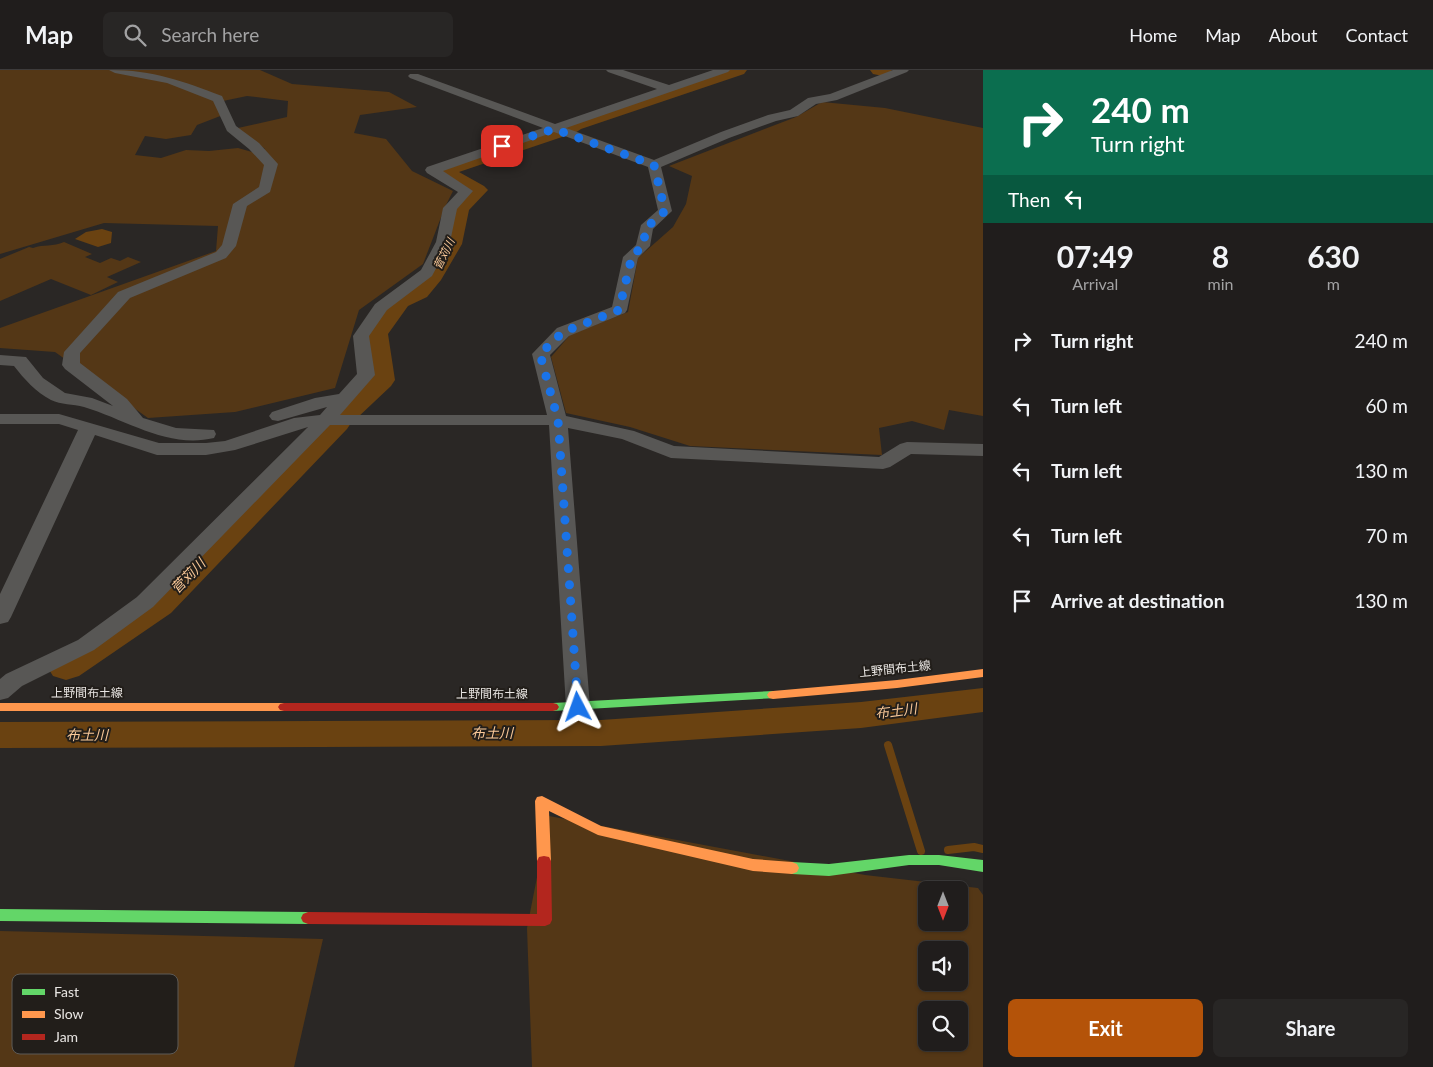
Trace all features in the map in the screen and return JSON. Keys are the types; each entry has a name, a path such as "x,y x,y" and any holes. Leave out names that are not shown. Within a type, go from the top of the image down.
{"street":[{"path":"116,70 170,80 218,99 231,128 254,146 271,164 265,189 240,204 229,246 221,255 124,295 72,352 71,365 121,404 136,421"},
{"path":"612,70 669,89"},
{"path":"0,692 14,680 86,645 145,602 325,420 366,375 361,336 381,307 427,273 442,242 450,208 466,191 432,170 724,70"},
{"path":"414,76 654,165 725,135 772,118 794,113 812,101 833,97 903,70"},
{"path":"578,707 558,420 540,354 563,332 619,310 632,256 643,246 646,228 665,211 654,165"},
{"path":"0,360 20,361 24,370 60,397 85,402 164,432 196,436 226,431 321,402 345,399"},
{"path":"0,419 58,420 89,427 157,449 206,449 228,446 300,422 325,420 558,420 627,435 671,452 883,463 907,448 983,450"},
{"path":"0,617 89,427"},
{"name":"上野間布土線","path":"0,706 578,707 734,698 897,684 983,673"},
{"path":"0,915 545,920 542,801 598,830 753,865 829,870 908,860 939,860 983,866"}],"shaded area":[{"path":"0,70 260,70 292,84 389,92 417,107 360,115 354,133 386,139 412,171 453,191 423,264 359,310 335,388 235,412 148,418 55,352 0,348 0,328 216,251 218,226 104,223 0,254","holes":["247,96 288,101 287,117 238,128 265,149 252,152 238,148 209,151 186,150 161,158 135,155 145,136 166,139 191,135 197,125 228,113 223,101"]},
{"path":"822,102 885,108 983,128 983,416 949,410 944,430 912,421 879,428 882,455 690,446 630,427 566,413 551,357 570,335 628,312 638,258 673,227 686,204 692,176 669,166 796,117"},
{"path":"102,229 112,232 111,243 98,247 75,239 86,232"},
{"path":"64,242 92,254 85,257 100,263 111,258 120,261 128,257 141,262 107,277 118,282 91,295 51,279 0,301 0,259 29,247 33,248"},
{"path":"549,816 865,875 918,881 918,931 968,931 968,887 978,888 983,895 983,1067 532,1067 527,928"},
{"path":"0,931 323,939 294,1067 0,1067"}],"waterway":[{"name":"菅苅川","path":"568,129 574,125 738,70"},
{"name":"菅苅川","path":"879,70 883,71"},
{"name":"菅苅川","path":"346,413 382,380 375,334 399,301 418,292 433,275 451,244 459,208 477,190 442,171 555,133"},
{"name":"菅苅川","path":"66,668 159,606 337,423"},
{"name":"布土川","path":"0,735 601,733 861,715 983,700"},
{"path":"888,745 921,851"},
{"path":"948,850 974,847 983,849"}],"traffic: fast":[{"path":"553,707 773,695"},
{"path":"792,868 829,870 909,860 939,860 983,866"},
{"path":"0,915 308,918"}],"traffic: slow":[{"path":"773,695 897,684 983,673"},
{"path":"0,707 284,707"},
{"path":"544,861 542,801 598,830 753,865 792,868"}],"traffic: jam":[{"path":"284,707 553,707"},
{"path":"308,918 545,920 544,861"}],"route":[{"path":"502,146 554,129 654,165 665,211 646,228 643,246 632,256 619,310 563,332 540,354 558,420 578,707"}]}
